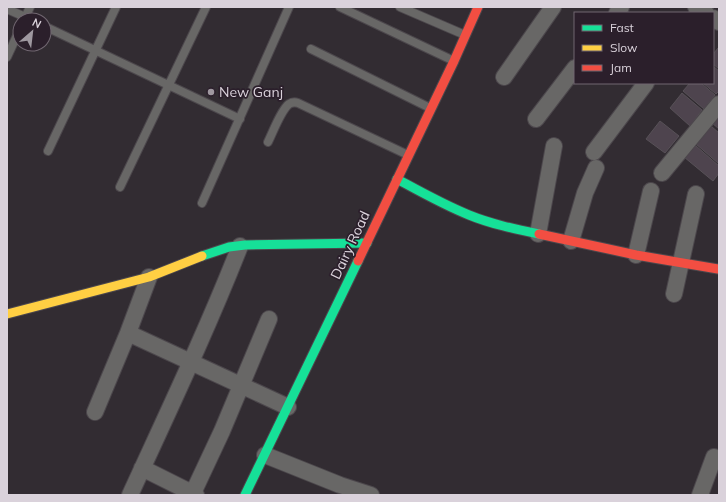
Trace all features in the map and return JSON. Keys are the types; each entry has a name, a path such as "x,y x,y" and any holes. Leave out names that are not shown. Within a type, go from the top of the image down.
{"street":[{"name":"Dairy Road","path":"245,495 454,61 478,7"},
{"path":"504,77 553,7"},
{"path":"536,119 574,69"},
{"path":"594,152 645,84"},
{"path":"662,173 719,104"},
{"path":"538,234 554,146"},
{"path":"571,241 585,193 596,168"},
{"path":"397,179 471,216 510,228 636,255 718,269"},
{"path":"636,255 651,191"},
{"path":"674,294 696,194"},
{"path":"7,314 149,276 218,250 240,246 367,242"},
{"path":"130,495 191,363 240,246"},
{"path":"95,412 128,333 149,276"},
{"path":"142,468 193,494 242,385 269,319"},
{"path":"128,333 288,407"},
{"path":"265,456 337,490 371,495"},
{"path":"700,495 714,457"}],"lane":[{"path":"48,151 116,7"},
{"path":"120,186 206,7"},
{"path":"202,203 289,7"},
{"path":"341,7 454,61"},
{"path":"402,8 465,35"},
{"path":"52,30 96,49 240,119"},
{"path":"7,57 12,46"},
{"path":"311,49 431,108"},
{"path":"268,142 285,108 293,102 408,155"}],"building":[{"path":"719,47 719,69 714,65 714,53"},
{"path":"714,67 719,71 719,91 716,94 704,84 714,84"},
{"path":"689,84 702,84 715,95 704,109 683,91"},
{"path":"682,93 702,110 690,126 670,108"},
{"path":"719,115 719,129 712,123"},
{"path":"660,121 679,136 665,153 646,139"},
{"path":"711,126 719,133 719,164 696,144"},
{"path":"695,145 719,166 719,173 713,181 684,157"}],"traffic: fast":[{"path":"397,179 442,203 469,215 494,224 539,234"},
{"path":"202,256 229,247 245,245 367,243"},
{"path":"245,495 358,261"}],"traffic: slow":[{"path":"7,314 149,277 202,256"}],"traffic: jam":[{"path":"358,261 454,61 478,7"},
{"path":"539,234 636,255 718,269"}],"place":[{"name":"New Ganj","path":"211,92"}]}
